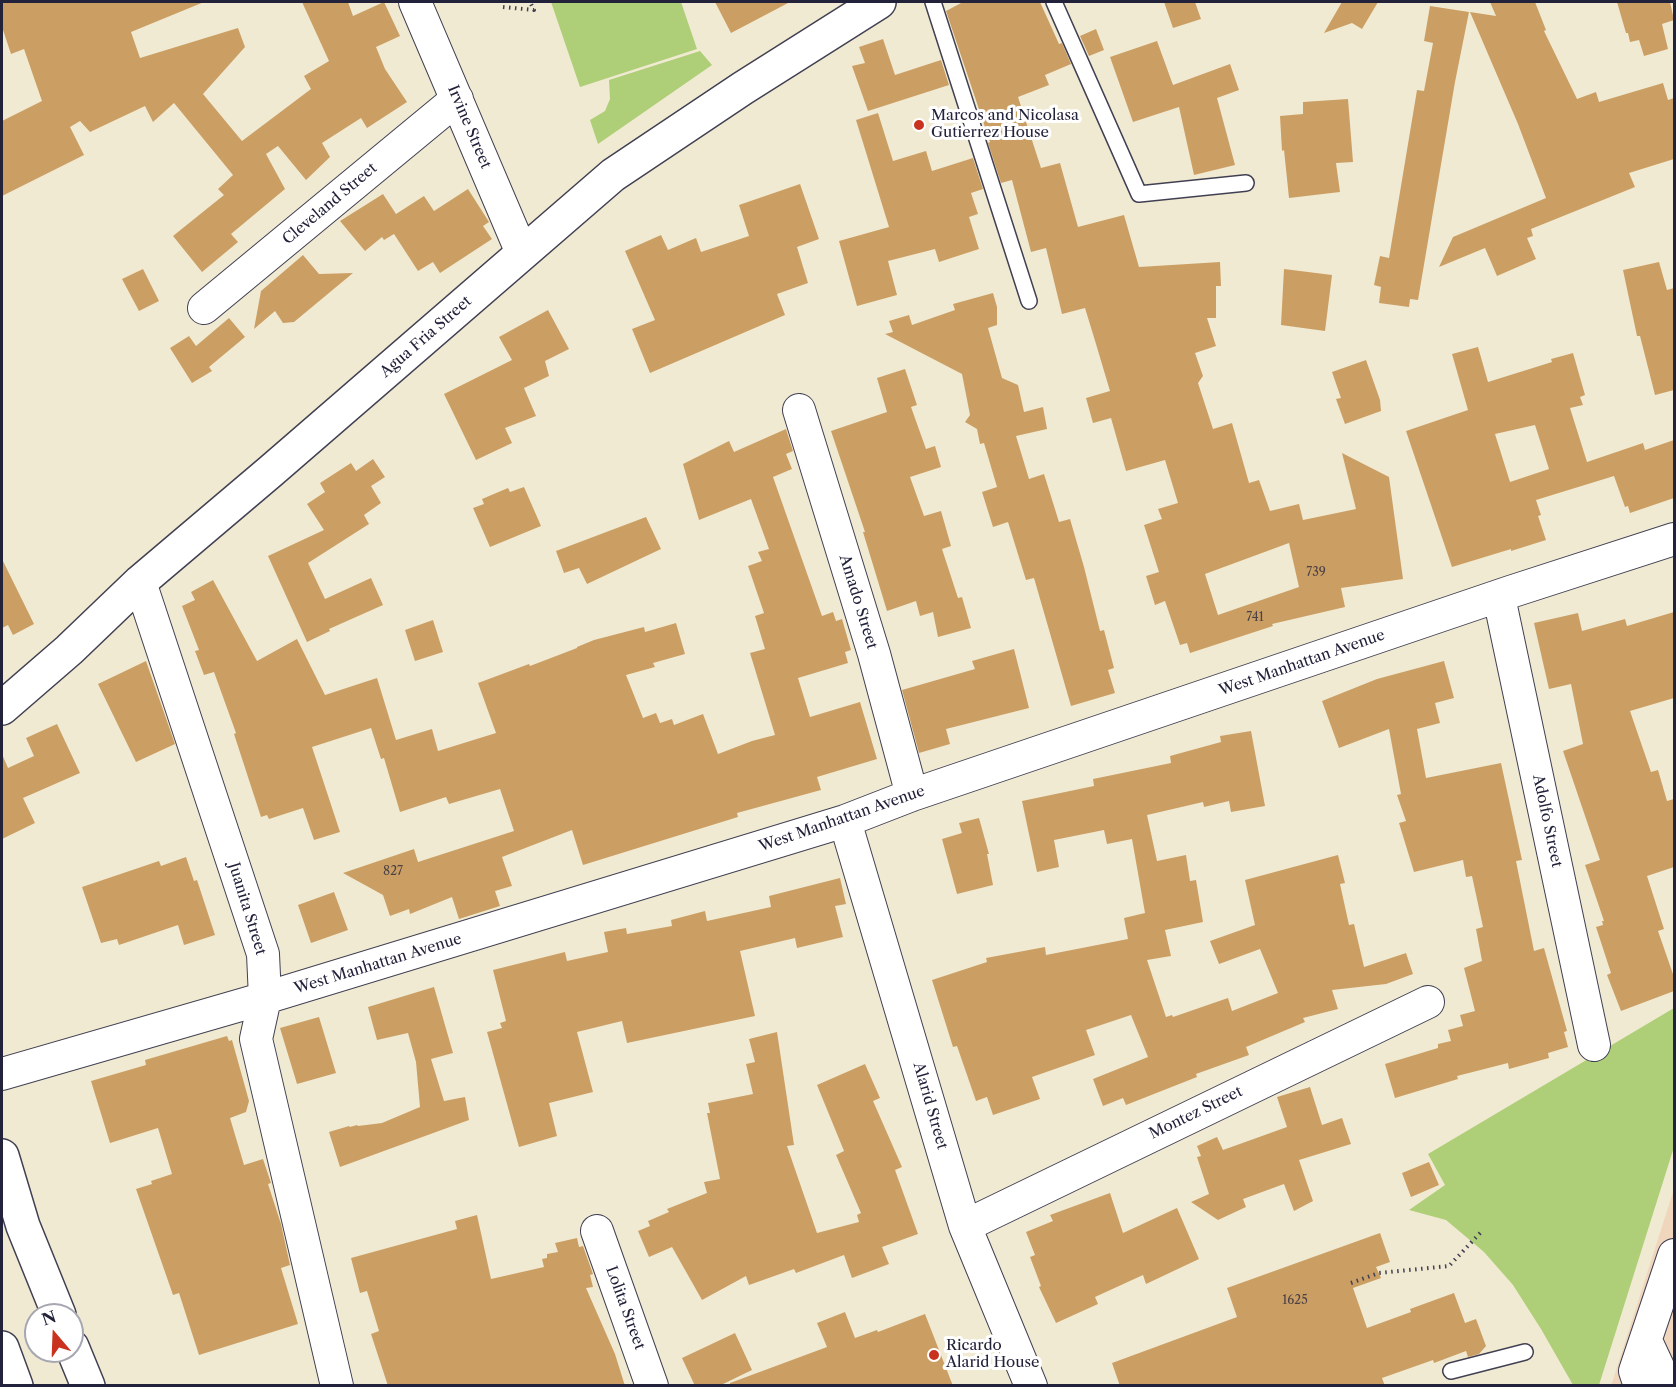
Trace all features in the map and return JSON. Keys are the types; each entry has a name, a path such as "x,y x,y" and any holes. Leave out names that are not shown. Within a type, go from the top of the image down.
{"main road":[{"name":"Agua Fria Street","path":"2,708 69,650 140,582 613,175 743,88 879,2"},
{"path":"2,1156 23,1226 54,1303"},
{"path":"2,1348 16,1386"},
{"path":"79,1363 88,1386"}],"street":[{"name":"Irvine Street","path":"415,2 522,253"},
{"name":"Cleveland Street","path":"204,308 457,99"},
{"name":"Amado Street","path":"799,410 874,654 912,795"},
{"name":"West Manhattan Avenue","path":"2,1074 265,999 845,820 912,795 1674,539"},
{"name":"Juanita Street","path":"140,582 263,954 265,999 256,1039 337,1386"},
{"name":"Adolfo Street","path":"1499,597 1594,1045"},
{"name":"Alarid Street","path":"845,820 965,1226 1031,1386"},
{"name":"Montez Street","path":"965,1226 1428,1002"},
{"name":"Lolita Street","path":"597,1231 652,1386"},
{"path":"1640,1386 1635,1371 1674,1255"},
{"path":"1646,1341 1667,1386"}],"lane":[{"path":"933,2 1029,301"},
{"path":"1054,2 1139,194 1246,183"},
{"path":"1451,1371 1526,1352"}],"path":[{"path":"503,7 534,10 530,2"},
{"path":"1351,1283 1378,1273 1449,1266 1482,1231"}],"shaded area":[{"path":"1674,1189 1674,1377 1654,1385 1611,1386"}],"green space":[{"path":"551,2 681,2 697,49 580,87"},
{"path":"700,51 712,65 598,144 590,120 605,111 610,99 609,80"},
{"path":"1674,1008 1674,1147 1599,1385 1573,1385 1513,1285 1484,1252 1446,1220 1409,1210 1445,1185 1428,1154"}],"building":[{"path":"2,2 204,2 131,32 140,58 238,28 245,47 203,94 242,141 311,89 304,76 329,61 302,2 348,2 353,16 384,2 400,36 376,47 385,69 407,102 367,128 361,118 322,143 330,157 306,180 278,146 266,154 285,189 231,234 238,242 202,272 173,236 224,195 218,189 233,175 174,103 153,122 145,106 90,132 80,121 70,127 84,155 2,196 2,121 42,101 24,49 11,54 2,27"},
{"path":"715,2 790,2 731,33"},
{"path":"963,2 1040,2 1071,64 1045,75 1049,85 1018,97 1041,168 1060,163 1078,227 1124,215 1139,267 1220,262 1221,286 1216,286 1216,318 1207,318 1216,346 1195,353 1203,376 1198,383 1213,429 1232,423 1249,483 1259,480 1270,511 1299,504 1303,520 1356,509 1342,453 1389,477 1403,579 1341,588 1345,607 1272,624 1273,626 1190,653 1187,643 1180,645 1165,601 1155,605 1146,576 1159,572 1144,525 1162,519 1158,509 1178,503 1165,460 1126,471 1111,418 1093,423 1086,398 1110,391 1085,308 1062,314 1046,248 1031,252 1012,180 1001,183 988,143 990,142 946,11","holes":["1289,543 1299,587 1218,615 1205,574"]},
{"path":"1164,2 1195,2 1201,19 1173,28"},
{"path":"1342,2 1378,2 1362,29 1352,23 1324,33"},
{"path":"1490,2 1535,2 1546,30 1544,31 1577,99 1596,92 1599,102 1663,83 1668,100 1674,98 1674,159 1629,173 1635,187 1531,229 1533,236 1527,238 1536,259 1497,276 1485,248 1439,267 1453,237 1546,198 1518,124 1470,12 1496,16"},
{"path":"1617,2 1670,2 1674,20 1662,24 1668,49 1644,56 1639,40 1630,42"},
{"path":"1430,6 1469,12 1418,300 1410,299 1409,307 1379,303 1381,287 1374,285 1380,256 1389,258 1417,90 1424,91 1433,43 1424,41"},
{"path":"1096,29 1104,50 1089,56 1080,36"},
{"path":"883,39 895,75 941,60 949,85 868,111 852,66 865,63 859,47"},
{"path":"1157,41 1173,85 1230,64 1239,90 1217,98 1235,165 1194,175 1179,107 1133,122 1110,57"},
{"path":"1348,99 1353,162 1336,163 1340,192 1289,198 1284,150 1282,151 1280,116 1303,114 1303,102"},
{"path":"878,113 893,161 926,151 932,171 973,158 983,189 971,193 978,214 969,217 979,249 939,262 935,249 888,261 897,295 857,306 839,241 889,227 856,120"},
{"path":"800,184 819,239 797,247 808,283 777,294 785,315 650,373 632,329 655,320 625,251 661,235 668,250 696,238 701,252 749,236 739,205"},
{"path":"468,189 489,222 483,226 492,239 440,273 433,262 418,271 394,234 384,240 382,237 365,251 340,221 383,194 396,214 424,196 434,211"},
{"path":"303,255 319,274 353,273 294,322 283,323 275,311 254,329 261,291"},
{"path":"1659,262 1667,290 1674,288 1674,390 1655,395 1640,336 1637,336 1623,270"},
{"path":"143,269 159,301 139,311 122,279"},
{"path":"1284,269 1332,275 1325,331 1281,325"},
{"path":"993,293 997,307 997,325 988,328 1002,378 1018,385 1024,412 1043,407 1047,429 1016,436 1029,479 1044,474 1059,522 1070,519 1100,631 1104,630 1114,668 1108,670 1115,693 1071,706 1034,578 1026,580 1008,522 993,527 982,492 997,487 984,443 980,444 977,429 965,422 970,415 962,374 885,334 893,332 889,321 909,315 912,325 955,310 953,304"},
{"path":"548,310 569,349 545,361 549,376 524,388 536,416 505,428 512,443 476,460 444,394 512,360 499,337"},
{"path":"229,318 245,337 209,367 212,371 192,383 170,348 189,336 196,346"},
{"path":"1478,347 1488,382 1573,353 1585,395 1580,397 1583,405 1570,408 1587,462 1643,443 1645,450 1674,440 1674,498 1630,513 1628,506 1625,507 1614,476 1536,500 1541,515 1538,516 1546,540 1452,567 1406,431 1468,410 1452,354","holes":["1535,425 1549,469 1510,482 1495,434"]},
{"path":"1366,360 1380,400 1381,411 1345,424 1336,399 1341,398 1332,372"},
{"path":"905,369 917,405 911,407 926,449 935,446 941,467 910,477 924,516 941,511 951,546 942,549 958,598 962,597 971,628 938,637 933,612 920,616 916,601 887,611 863,532 865,532 831,431 887,412 877,378"},
{"path":"786,429 793,451 786,454 792,469 773,477 822,616 833,612 836,621 842,619 851,650 845,652 848,663 798,678 810,717 860,702 877,759 817,777 821,790 737,813 738,817 583,865 572,830 502,857 512,886 495,891 500,906 459,919 452,897 410,914 409,909 390,916 383,895 343,873 414,849 418,862 514,831 500,789 449,804 446,797 400,812 384,758 381,759 371,728 312,747 340,832 314,840 303,808 269,819 267,815 261,817 234,734 236,733 214,672 204,675 195,651 199,650 182,606 195,600 191,592 213,580 257,661 297,639 325,695 377,678 396,740 432,729 438,751 496,733 478,683 529,664 530,666 594,640 644,627 645,632 676,623 685,654 653,663 655,667 626,675 643,718 656,713 660,723 672,719 674,725 703,714 718,754 775,735 750,653 765,649 755,616 764,613 748,566 762,561 758,552 769,549 751,499 699,520 683,464 729,441 734,452"},
{"path":"373,459 385,477 371,486 381,503 364,515 369,524 308,563 325,599 371,578 383,605 329,629 330,631 307,642 268,556 324,530 307,504 325,492 320,483 351,463 356,471"},
{"path":"524,487 541,526 490,547 473,508 484,504 482,499 508,488 510,492"},
{"path":"646,517 661,549 587,584 579,568 564,573 556,551"},
{"path":"2,559 34,624 13,635 8,625 2,628"},
{"path":"1674,612 1674,698 1630,711 1651,772 1658,770 1667,801 1674,799 1674,867 1647,876 1664,929 1658,931 1674,977 1674,991 1621,1011 1607,975 1611,973 1596,927 1603,925 1602,921 1604,921 1585,865 1600,860 1563,751 1583,744 1571,684 1549,689 1534,623 1578,613 1582,631 1625,619 1627,626"},
{"path":"433,620 443,652 415,661 405,630"},
{"path":"1014,649 1029,708 946,729 950,744 919,753 902,690 975,669 972,661"},
{"path":"146,661 175,744 136,762 98,684"},
{"path":"1444,661 1454,698 1435,703 1440,723 1417,729 1426,778 1501,763 1522,860 1516,861 1534,951 1544,948 1567,1031 1564,1032 1568,1047 1548,1053 1549,1058 1509,1069 1508,1063 1457,1076 1458,1079 1395,1098 1385,1064 1438,1048 1438,1044 1451,1041 1448,1030 1463,1026 1460,1015 1475,1011 1464,968 1482,961 1476,929 1483,927 1472,876 1466,877 1463,860 1414,872 1399,823 1406,821 1397,795 1401,794 1389,729 1339,748 1322,701 1377,679"},
{"path":"57,724 80,773 23,798 35,823 2,839 2,754 8,768 34,756 26,738"},
{"path":"1251,731 1265,806 1231,812 1229,801 1204,807 1203,802 1147,815 1157,861 1186,855 1190,881 1196,880 1203,922 1165,930 1171,956 1147,960 1166,1017 1172,1015 1173,1017 1228,998 1232,1011 1278,993 1260,949 1219,964 1210,941 1255,925 1245,880 1338,855 1345,883 1340,884 1349,925 1354,924 1364,967 1406,953 1413,974 1386,984 1332,990 1338,1009 1303,1018 1305,1022 1246,1047 1249,1055 1196,1074 1197,1077 1126,1105 1123,1098 1103,1106 1093,1079 1148,1057 1131,1015 1086,1030 1095,1055 1032,1077 1040,1099 993,1115 987,1097 976,1101 957,1046 953,1047 932,980 987,962 986,958 1045,947 1046,955 1128,939 1124,918 1145,913 1132,839 1107,844 1104,830 1054,840 1059,867 1037,872 1022,801 1094,786 1093,779 1171,763 1170,756 1221,742 1220,736"},
{"path":"979,818 989,854 987,854 993,885 957,894 942,839 962,833 959,823"},
{"path":"186,857 194,881 197,880 215,935 184,945 178,925 119,945 117,939 101,943 82,887 159,861 161,866"},
{"path":"840,878 846,904 835,906 843,937 797,948 795,938 740,951 755,1016 627,1043 622,1021 577,1032 593,1092 549,1103 557,1136 519,1147 487,1032 502,1028 500,1023 506,1021 493,970 565,952 567,961 608,952 604,932 626,928 627,934 672,926 671,920 705,911 707,921 771,907 769,896"},
{"path":"334,892 348,930 311,943 298,905"},
{"path":"434,987 453,1053 431,1059 444,1101 465,1097 469,1120 340,1167 329,1132 349,1126 382,1123 420,1107 416,1062 408,1033 377,1040 368,1007"},
{"path":"319,1017 336,1073 297,1084 280,1028"},
{"path":"777,1032 794,1145 787,1146 817,1233 859,1222 857,1215 861,1213 836,1155 844,1151 817,1085 865,1064 880,1098 873,1101 902,1167 895,1170 918,1234 882,1247 889,1264 852,1278 844,1255 796,1273 794,1269 749,1285 746,1276 702,1300 672,1247 649,1257 638,1231 650,1226 648,1221 669,1212 667,1209 707,1193 704,1182 720,1179 707,1113 710,1113 708,1103 753,1094 746,1064 755,1062 749,1039"},
{"path":"227,1036 229,1041 232,1040 249,1101 246,1112 230,1118 244,1165 263,1159 271,1183 268,1184 281,1224 290,1265 281,1268 298,1324 199,1355 179,1293 173,1295 136,1189 172,1174 158,1128 110,1143 91,1081 146,1065 145,1060"},
{"path":"1310,1087 1322,1125 1342,1118 1351,1144 1299,1160 1313,1201 1294,1211 1284,1184 1243,1199 1246,1207 1218,1220 1191,1202 1209,1194 1197,1157 1201,1156 1197,1146 1217,1137 1223,1150 1287,1127 1277,1097"},
{"path":"1429,1162 1439,1185 1411,1197 1402,1173"},
{"path":"1110,1193 1123,1233 1177,1208 1199,1259 1146,1284 1143,1275 1095,1297 1098,1304 1056,1323 1039,1287 1041,1286 1030,1257 1035,1255 1026,1232 1053,1221 1050,1215"},
{"path":"477,1215 491,1279 544,1267 542,1259 547,1258 547,1254 558,1252 555,1243 577,1238 579,1247 583,1246 593,1274 590,1275 593,1287 586,1288 615,1354 625,1386 388,1386 371,1334 379,1331 367,1291 360,1293 351,1258 457,1229 455,1221"},
{"path":"1380,1233 1390,1262 1376,1267 1381,1278 1353,1288 1367,1328 1454,1293 1465,1323 1476,1319 1486,1346 1479,1354 1468,1357 1466,1351 1434,1363 1433,1360 1382,1378 1385,1386 1120,1386 1112,1363 1237,1317 1227,1288"},
{"path":"845,1312 855,1338 925,1314 953,1386 730,1386 730,1383 827,1347 817,1323"},
{"path":"735,1333 752,1370 719,1386 695,1386 682,1358"}],"place":[{"name":"Marcos and Nicolasa Gutierrez House","path":"919,125"},
{"name":"Ricardo Alarid House","path":"934,1355"}]}
